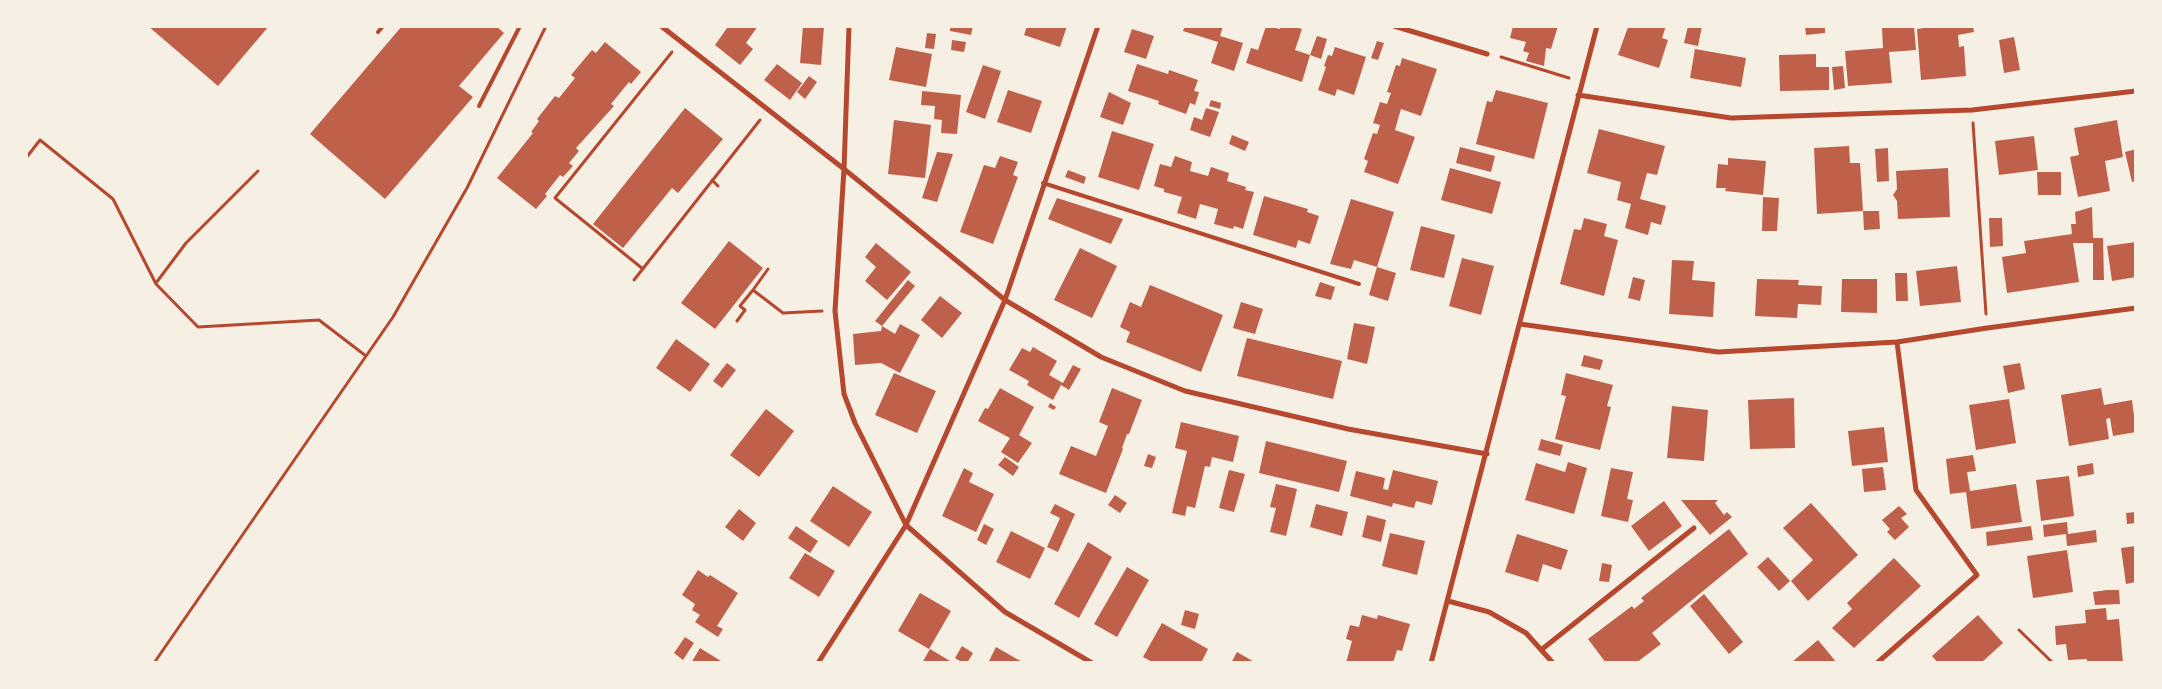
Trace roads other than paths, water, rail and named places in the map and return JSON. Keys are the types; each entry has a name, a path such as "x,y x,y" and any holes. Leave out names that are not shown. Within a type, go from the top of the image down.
{"street":[{"path":"661,26 844,169 1004,300 1101,357 1185,391 1348,429 1487,454"},
{"path":"849,26 844,169 835,311 844,394 855,423 906,525 1005,612 1092,663"},
{"path":"818,663 906,525 1004,300 1098,26"},
{"path":"1394,26 1487,54"},
{"path":"1431,663 1597,26"},
{"path":"1578,95 1731,118 1972,110 2136,91"},
{"path":"1520,324 1718,352 1897,342 2136,308"},
{"path":"1877,663 1977,576 1916,490 1897,342"},
{"path":"1541,650 1694,528"},
{"path":"1448,601 1489,612 1526,633 1553,663"}],"lane":[{"path":"378,32 383,26"},
{"path":"479,106 520,26"},
{"path":"1044,183 1359,284"}]}
